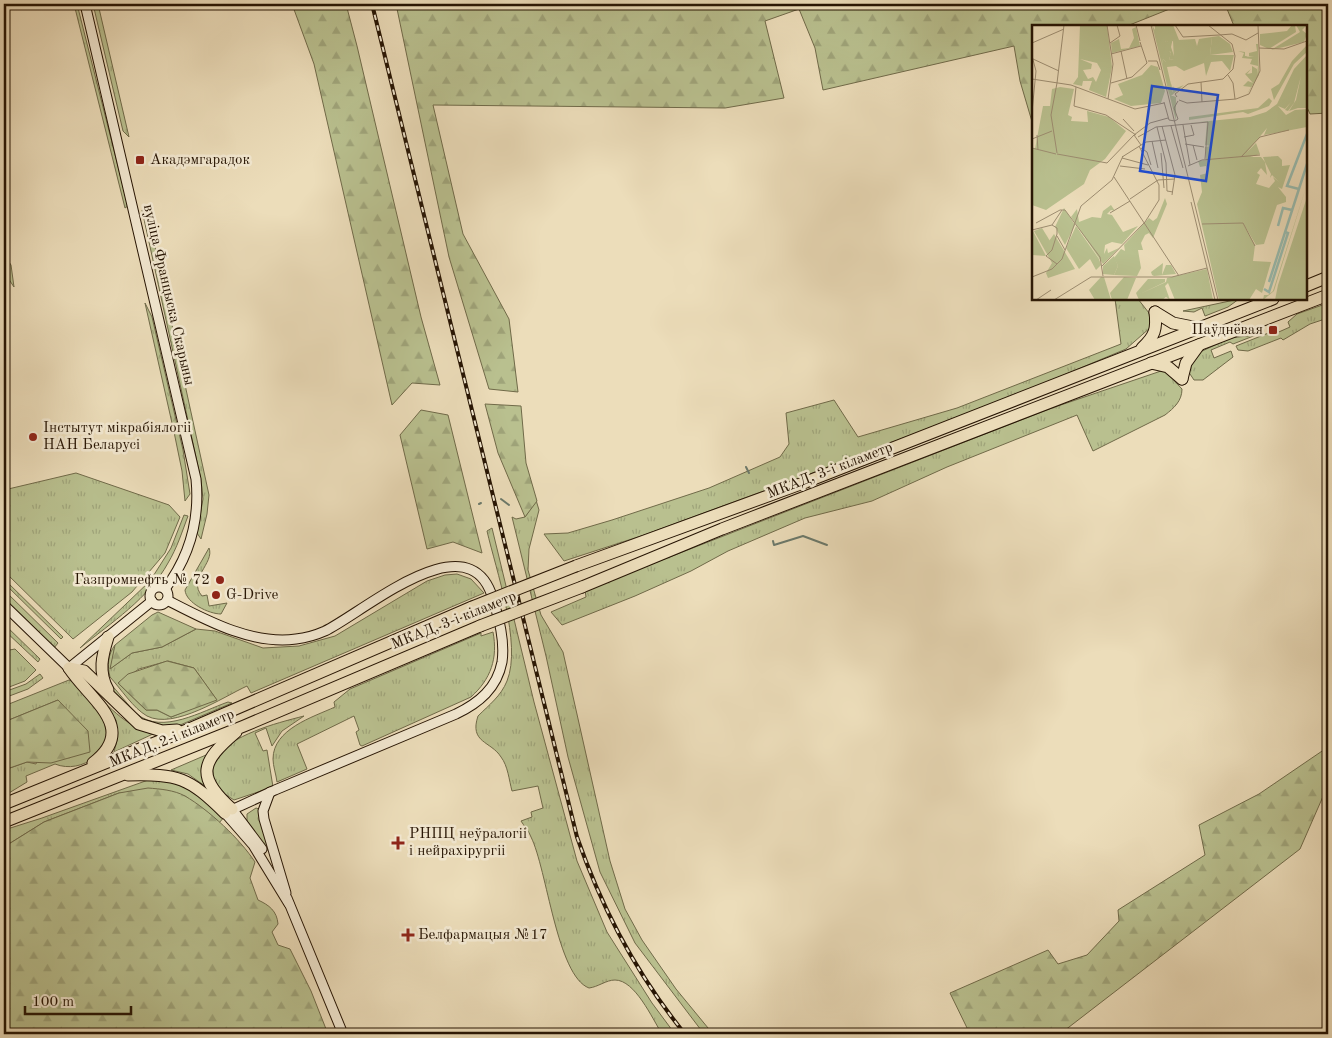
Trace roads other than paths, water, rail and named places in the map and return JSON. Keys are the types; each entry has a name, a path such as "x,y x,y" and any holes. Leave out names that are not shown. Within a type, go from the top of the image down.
{"highway":[{"path":"1307,286 1328,277"},
{"name":"МКАД, 3-і кіламетр","path":"346,681 722,529 1328,295"},
{"name":"МКАД, 3-і кіламетр","path":"339,665 472,607 576,566 806,482 1270,300"},
{"path":"1137,353 1155,334 1157,327 1156,312 1173,323 1199,328"},
{"path":"1150,363 1168,367 1182,379 1186,363 1200,344"},
{"path":"108,637 102,656 102,676 111,696"},
{"name":"МКАД, 2-і кіламетр","path":"4,804 189,729 339,665"},
{"path":"69,668 84,671 129,716 146,727 162,731 189,729"},
{"path":"69,668 80,684 107,715 112,727 112,740 106,752 73,776"},
{"name":"МКАД, 2-і кіламетр","path":"6,821 244,726 346,681"},
{"path":"228,811 212,790 207,770 210,757 216,749 244,726"},
{"path":"121,776 174,776 204,792 228,811"}],"main road":[{"name":"вуліца Францыска Скарыны","path":"85,4 196,479 198,512 192,538 185,559 165,589"},
{"path":"167,600 208,621 238,632 275,639 295,639 324,631 413,579 446,566 459,566 474,572 490,589 501,630 503,652 497,678 486,695 456,714 228,811 253,844 288,901"},
{"path":"160,587 165,589 168,594 167,600 161,604 152,601 150,596 154,588 160,587"},
{"path":"4,605 69,668 152,601"},
{"path":"270,792 263,811 264,819 288,901 343,1034"}],"waterway":[{"path":"746,467 749,473"},
{"path":"501,499 509,505"},
{"path":"773,541 774,545 803,536 827,545"}],"railway":[{"path":"372,4 577,837 598,890 622,940 651,988 685,1034"}],"place":[{"name":"Акадэмгарадок","path":"140,160"},
{"name":"Паўднёвая","path":"1273,330"},
{"name":"Інстытут мікрабіялогіі НАН Беларусі","path":"33,437"},
{"name":"Газпромнефть № 72","path":"220,580"},
{"name":"G-Drive","path":"216,595"},
{"name":"РНПЦ неўралогіі і нейрахірургіі","path":"398,843"},
{"name":"Белфармацыя №17","path":"408,935"}]}
